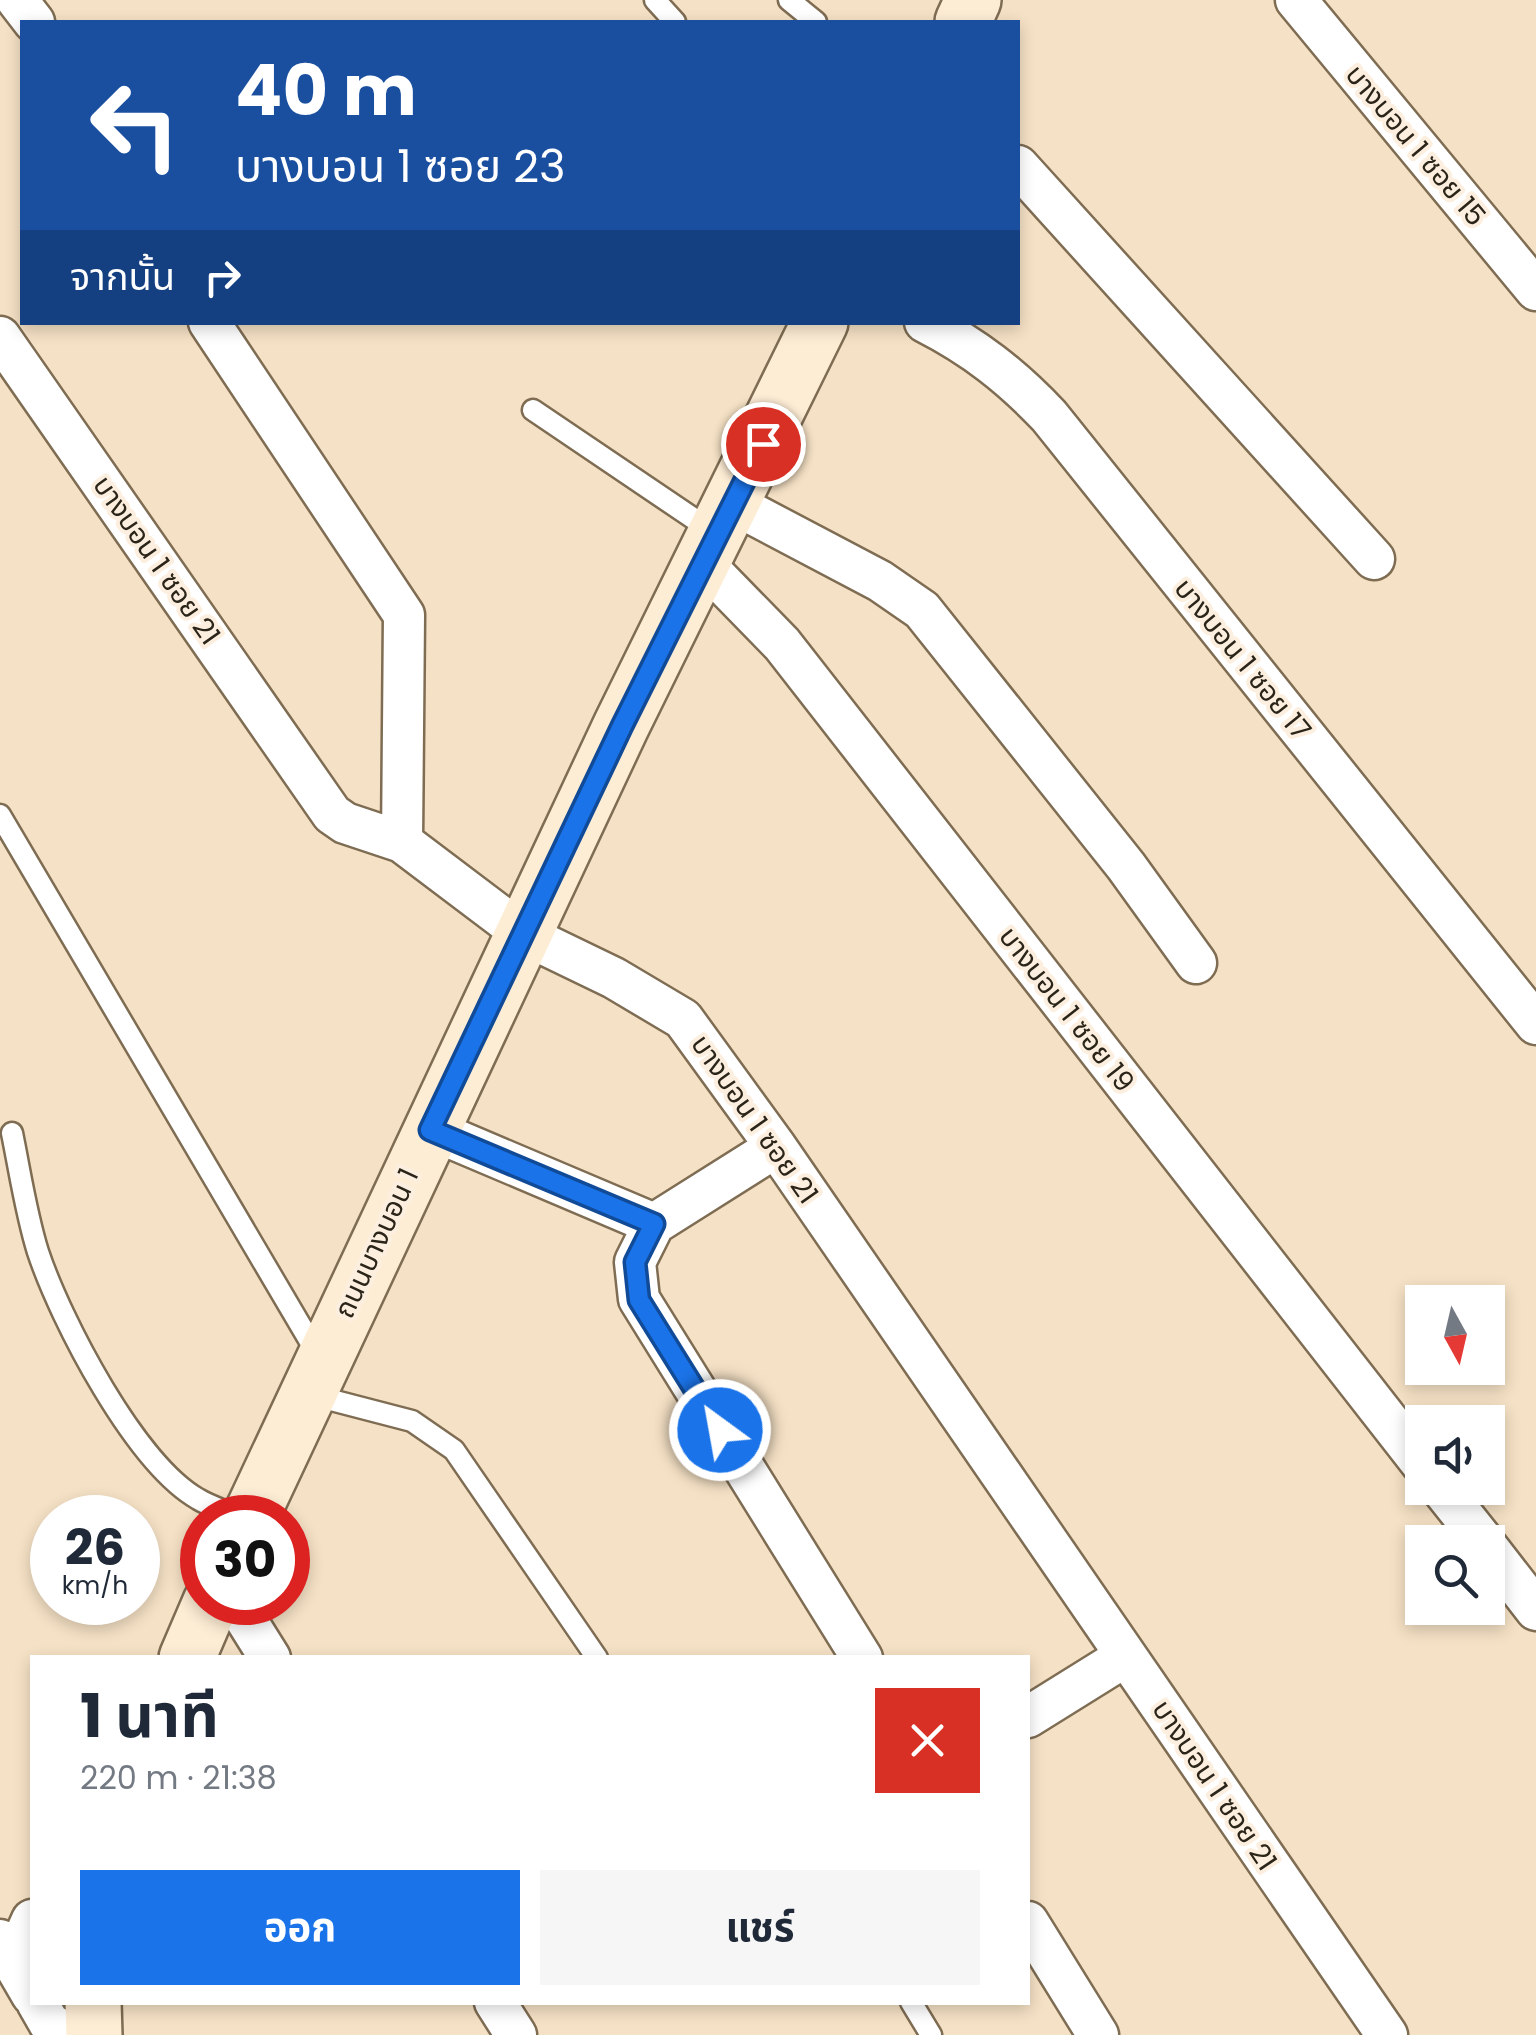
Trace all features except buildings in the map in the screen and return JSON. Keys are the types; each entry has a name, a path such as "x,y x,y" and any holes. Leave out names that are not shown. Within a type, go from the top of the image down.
{"main road":[{"name":"ถนนบางบอน 1","path":"260,1495 430,1130 819,325"},
{"path":"188,1655 201,1625"},
{"path":"93,2005 94,2035"}],"street":[{"path":"17,0 32,20"},
{"name":"บางบอน 1 ซอย 15","path":"1296,0 1536,290"},
{"path":"1020,168 1374,559"},
{"path":"211,325 404,615 402,842"},
{"name":"บางบอน 1 ซอย 17","path":"931,325 969,344 1013,378 1049,416 1536,1024"},
{"name":"บางบอน 1 ซอย 21","path":"0,338 332,814 345,823 402,842 525,935 614,978 683,1019 776,1147 1386,2035"},
{"path":"718,534 880,581 922,610 1126,866 1196,963"},
{"name":"บางบอน 1 ซอย 19","path":"718,534 782,644 1405,1442"},
{"path":"430,1130 654,1224"},
{"path":"776,1147 654,1224 635,1262 639,1300 860,1655"},
{"path":"1454,1505 1470,1525"},
{"path":"1505,1570 1536,1610"},
{"path":"249,1625 268,1655"},
{"path":"1030,1716 1126,1656"},
{"path":"15,1966 30,1925"},
{"path":"1030,1925 1098,2035"},
{"path":"39,2005 49,2023 69,2035"}],"lane":[{"path":"655,0 672,20"},
{"path":"788,0 813,20"},
{"path":"533,410 718,534"},
{"path":"0,815 313,1377 412,1421 454,1450 595,1655"},
{"path":"12,1133 37,1248 58,1305 151,1458 193,1495"},
{"path":"913,2005 932,2035"}],"route":[{"path":"720,1430 639,1300 635,1262 654,1224 430,1130 622,726 763,444"}]}
